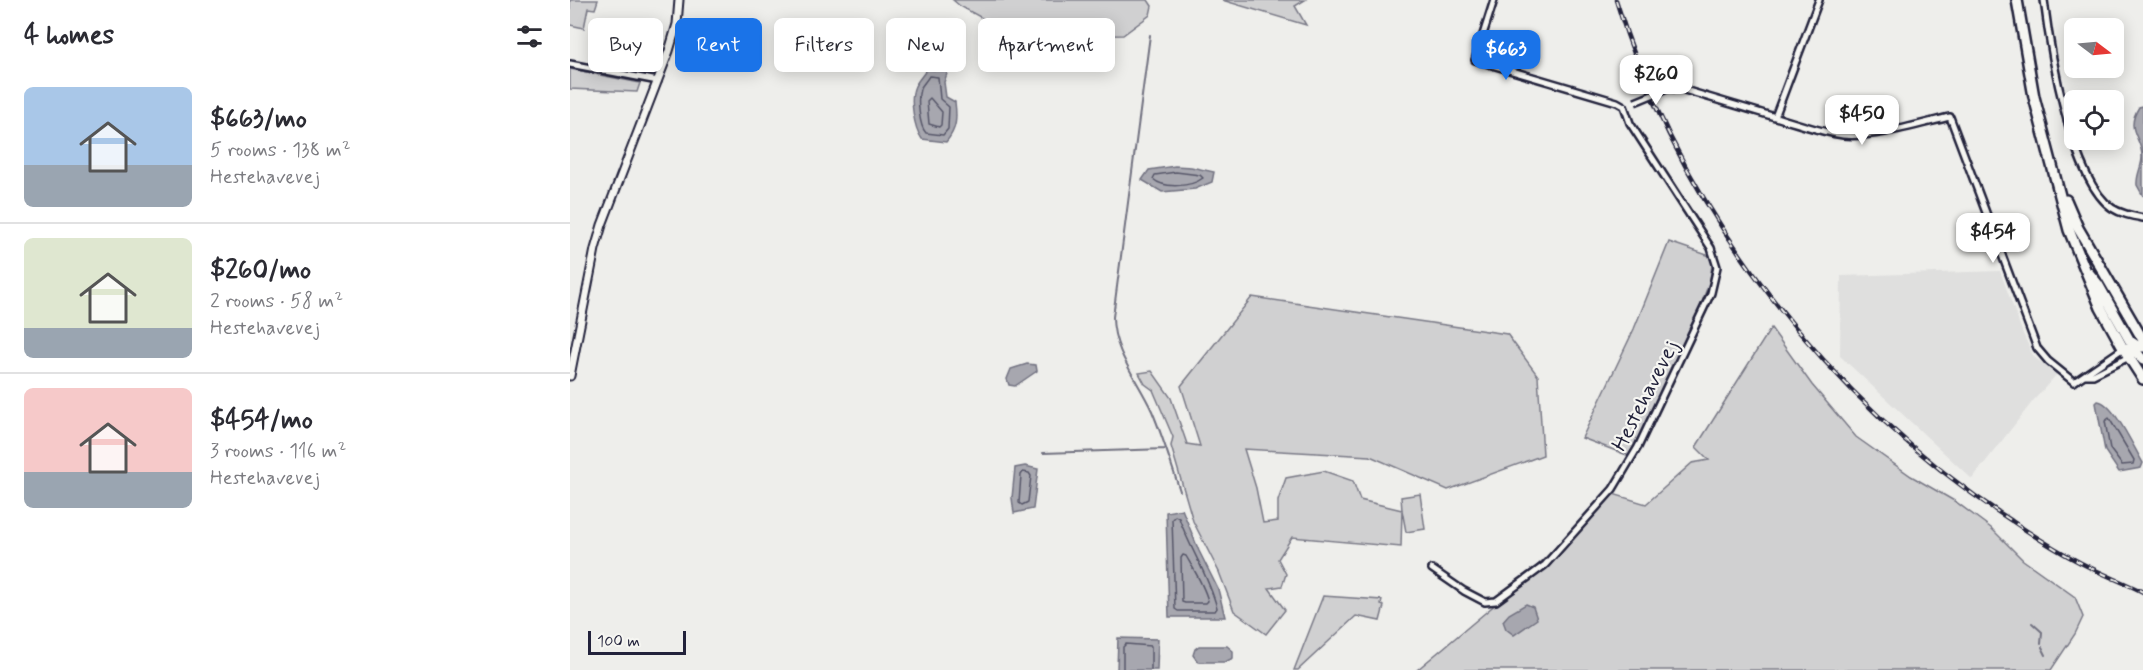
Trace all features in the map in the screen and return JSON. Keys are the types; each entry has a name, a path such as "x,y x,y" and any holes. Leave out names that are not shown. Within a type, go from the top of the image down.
{"main road":[{"path":"2017,0 2034,97 2067,222 2082,264 2098,284 2137,346 2143,379"},
{"path":"2053,167 2078,228 2143,360"}],"street":[{"path":"570,376 595,249 602,225 674,37 679,0"},
{"path":"1494,0 1475,60 1624,106 1669,88 1681,89 1825,132 1845,135 1866,135 1950,117 2037,348 2048,361 2074,382 2085,376 2093,375 2137,346"},
{"path":"1775,117 1819,0"},
{"path":"2044,0 2049,42 2067,120 2088,176 2112,208 2129,216 2143,218"},
{"path":"570,64 658,81"},
{"name":"Hestehavevej","path":"1432,569 1485,602 1496,601 1545,565 1613,489 1638,447 1711,293 1717,267 1711,248 1630,123 1624,106"},
{"path":"2085,376 2090,370 2137,346"}],"shaded area":[{"path":"570,0 598,0 595,9 588,8 584,28 570,25"},
{"path":"953,0 1148,0 1152,6 1150,15 1123,35 1115,35 1115,18 982,18"},
{"path":"1222,0 1305,0 1295,6 1306,25"},
{"path":"570,69 640,83 637,92 570,89"},
{"path":"1669,242 1713,257 1710,280 1693,327 1632,457 1582,438 1634,329"},
{"path":"2000,271 2034,357 2057,374 1972,479 1840,356 1841,276"},
{"path":"1252,297 1507,334 1538,376 1543,455 1448,490 1370,456 1244,449 1256,488 1263,523 1278,521 1278,501 1286,478 1324,471 1353,481 1360,500 1402,510 1401,547 1292,537 1278,559 1286,574 1282,586 1269,588 1285,610 1266,634 1234,611 1219,572 1193,521 1171,446 1173,437 1153,390 1145,384 1139,373 1152,371 1171,398 1187,444 1200,446 1181,386"},
{"path":"1771,328 1812,385 1856,437 1911,476 1956,502 1991,528 2023,560 2075,597 2083,617 2075,634 2051,670 1417,670 1516,587 1610,493 1646,504 1692,463 1709,460 1696,447"},
{"path":"1420,494 1425,529 1406,532 1401,497"},
{"path":"1323,596 1382,600 1381,605 1384,606 1380,621 1356,616 1298,670 1294,670"}],"water":[{"path":"925,72 948,72 944,82 946,97 955,102 956,118 952,133 946,142 922,139 919,134 912,106 916,84"},
{"path":"2143,106 2143,196 2137,185 2142,157 2133,122 2139,107"},
{"path":"1175,166 1214,172 1212,182 1195,189 1162,192 1142,180 1149,170"},
{"path":"1027,364 1036,365 1037,371 1015,386 1009,385 1007,379 1011,369"},
{"path":"2098,401 2111,409 2123,427 2143,463 2141,468 2119,472 2105,451 2096,403"},
{"path":"1025,466 1038,469 1033,509 1014,513 1012,498 1015,468"},
{"path":"1182,509 1218,589 1225,617 1169,617 1166,512"},
{"path":"1526,604 1533,607 1537,619 1514,635 1506,629 1503,621 1509,614"},
{"path":"1118,638 1158,639 1157,670 1117,670"},
{"path":"1199,646 1227,646 1233,651 1233,658 1225,662 1198,662 1193,655"}],"waterway":[{"path":"1150,35 1113,317 1117,342 1127,366 1152,411 1180,491"},
{"path":"1043,453 1166,449"},
{"path":"2032,623 2042,632 2041,644"},
{"path":"2042,647 2046,655"}],"railway":[{"path":"1616,0 1643,77 1678,153 1721,225 1769,294 1823,359 1882,419 1945,473 2012,521 2055,548 2143,592"}]}
